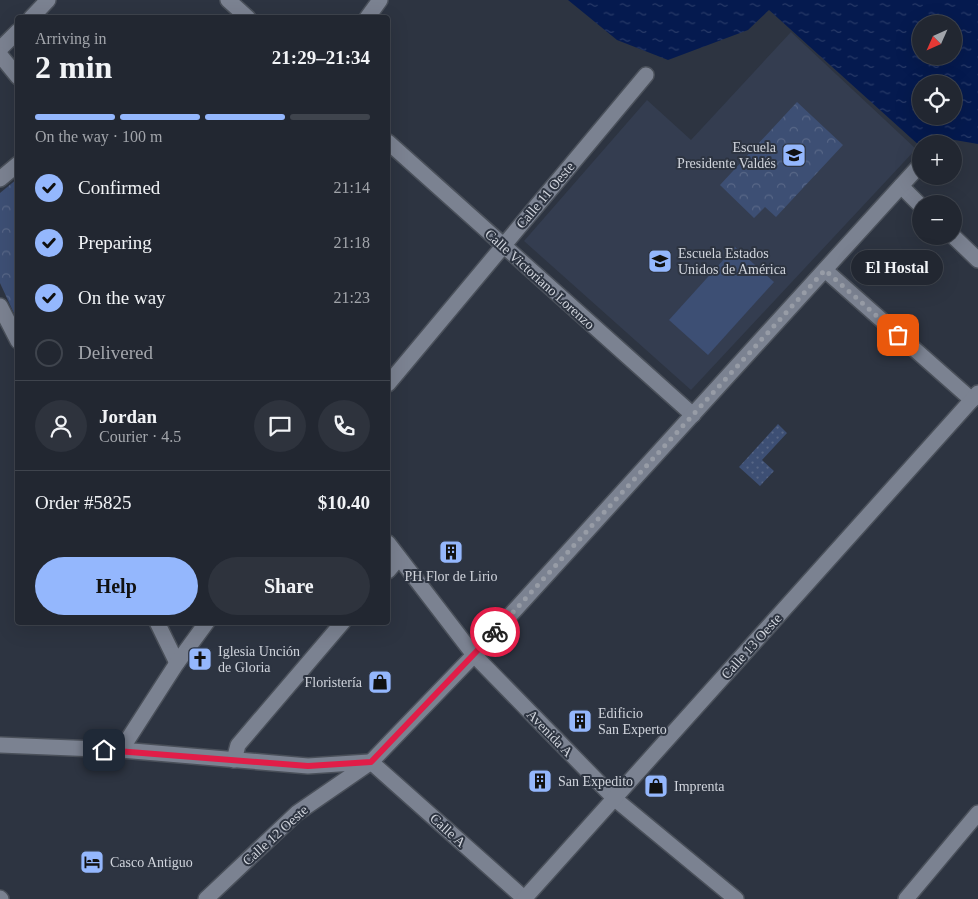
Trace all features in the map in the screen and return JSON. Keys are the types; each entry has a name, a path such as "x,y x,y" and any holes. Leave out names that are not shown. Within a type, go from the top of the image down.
{"street":[{"path":"34,15 48,0"},
{"path":"228,0 245,15"},
{"path":"369,15 380,0"},
{"path":"0,49 15,34"},
{"path":"0,55 15,73"},
{"name":"Calle 11 Oeste","path":"390,382 646,75"},
{"name":"Calle Victoriano Lorenzo","path":"390,144 693,415"},
{"path":"0,179 15,166"},
{"name":"Calle 12 Oeste","path":"206,899 297,813 371,762 474,655 912,174"},
{"path":"901,186 912,197"},
{"path":"962,245 978,260"},
{"path":"825,270 975,396"},
{"path":"2,315 15,336"},
{"name":"Calle 13 Oeste","path":"525,899 975,396"},
{"name":"Avenida A","path":"390,546 474,655 615,799 736,899"},
{"path":"390,569 399,558"},
{"path":"158,625 177,663"},
{"path":"121,750 177,663 205,625"},
{"path":"234,760 238,745 340,625"},
{"path":"0,745 121,750 308,766 371,762"},
{"name":"Calle A","path":"371,762 525,899"},
{"path":"906,899 978,812"}],"shaded area":[{"path":"791,32 912,145 912,153 691,390 524,241 647,100 691,140"}],"green space":[{"path":"797,102 843,145 776,217 765,207 754,218 720,185"},
{"path":"15,181 15,316 0,283 0,193"},
{"path":"735,247 774,282 708,355 669,320"},
{"path":"778,424 787,433 762,460 774,471 760,486 739,467"}],"water":[{"path":"568,0 978,0 978,144 962,141 962,135 912,135 912,139 769,10 748,30 668,60 617,40"}],"way so far":[{"path":"495,632 825,270 898,335"}],"place":[{"name":"Escuela Presidente Valdés","path":"794,155"},
{"name":"Escuela Estados Unidos de América","path":"660,261"},
{"name":"El Hostal","path":"898,335"},
{"name":"PH Flor de Lirio","path":"451,552"},
{"name":"Iglesia Unción de Gloria","path":"200,659"},
{"name":"Floristería","path":"380,682"},
{"name":"Edificio San Experto","path":"580,721"},
{"name":"San Expedito","path":"540,781"},
{"name":"Imprenta","path":"656,786"},
{"name":"Casco Antiguo","path":"92,862"}],"route":[{"path":"104,750 308,766 371,762 495,632"}]}
